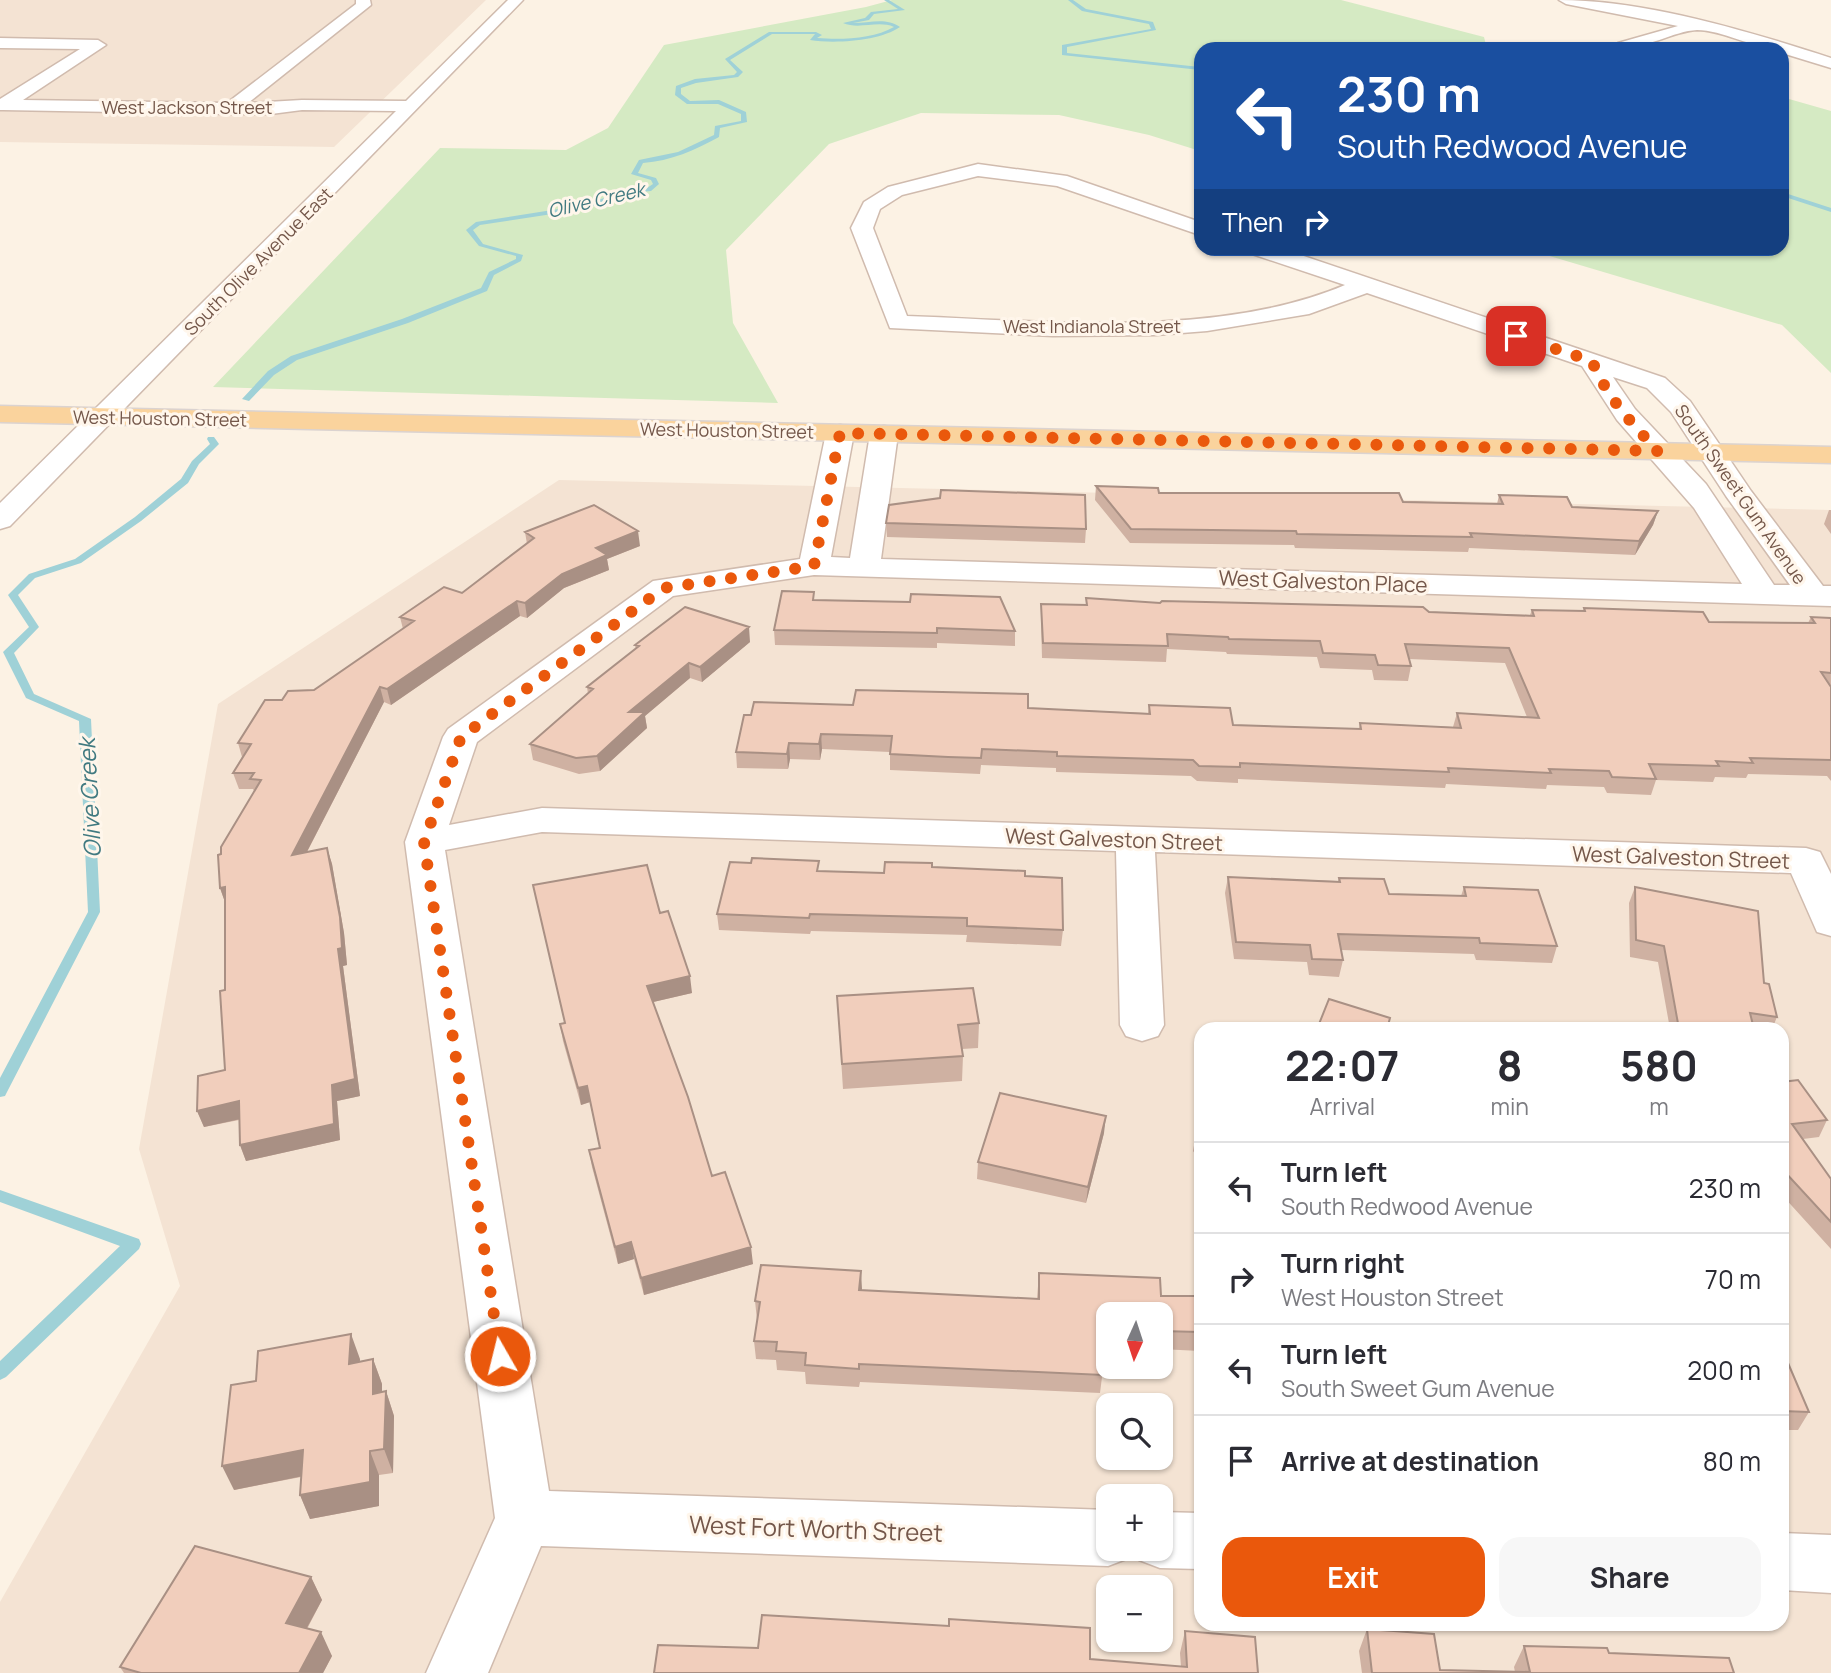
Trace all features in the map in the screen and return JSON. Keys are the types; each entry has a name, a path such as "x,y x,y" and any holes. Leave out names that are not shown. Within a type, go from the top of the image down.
{"main road":[{"name":"West Houston Street","path":"0,414 1831,454"}],"street":[{"path":"230,109 364,5 363,0"},
{"name":"South Olive Avenue East","path":"0,520 516,0"},
{"path":"1566,0 1696,25 1764,42"},
{"path":"1638,42 1696,25"},
{"name":"West Jackson Street","path":"0,44 98,45 3,105 410,109"},
{"path":"1789,50 1831,63"},
{"name":"West Indianola Street","path":"1194,227 1059,180 978,170 895,191 871,206 862,228 898,323 1125,330 1212,324 1311,306 1364,286"},
{"name":"South Sweet Gum Avenue","path":"1280,256 1656,383 1681,408 1710,452 1822,596"},
{"name":"South Sweet Gum Avenue","path":"1592,361 1602,384 1627,419 1696,490 1764,594"},
{"path":"814,566 840,433"},
{"path":"864,567 884,434"},
{"name":"West Galveston Place","path":"424,842 461,737 664,588 814,566 1822,596"},
{"name":"West Galveston Street","path":"424,842 542,820 1806,861 1831,922"},
{"path":"1135,839 1142,1025"},
{"path":"424,842 524,1518 457,1673"},
{"name":"West Fort Worth Street","path":"524,1518 1096,1538"},
{"path":"1173,1540 1194,1541"},
{"path":"1789,1562 1831,1564"}],"shaded area":[{"path":"0,0 486,0 334,147 0,142"},
{"path":"559,480 1831,510 1831,1673 0,1673 0,1602 180,1286 139,1149 218,704"}],"green space":[{"path":"892,0 1341,0 1484,37 1485,42 1194,42 1194,149 1149,135 1059,115 921,113 829,144 726,250 733,323 778,403 213,387 440,148 566,150 608,128 664,45"},
{"path":"1789,99 1831,111 1831,373 1782,325 1550,256 1789,256"}],"building":[{"path":"1096,486 1158,488 1159,493 1399,493 1403,502 1503,504 1499,495 1567,497 1572,507 1658,511 1639,541 1470,533 1472,537 1131,529"},
{"path":"941,490 1085,495 1086,529 886,523 889,505 940,498"},
{"path":"594,505 638,531 596,548 607,555 562,574 525,603 517,601 387,689 380,687 292,855 327,848 340,917 342,948 338,949 355,1079 332,1085 334,1124 240,1145 239,1101 197,1111 198,1076 225,1070 220,991 225,990 225,887 220,888 218,855 221,854 221,847 261,780 250,779 254,773 233,773 251,744 238,743 265,700 282,700 288,691 314,690 414,621 400,617 444,587 462,593 534,538 525,532"},
{"path":"782,591 814,592 813,600 910,602 911,594 1000,597 1015,631 937,628 937,633 774,630"},
{"path":"1086,598 1160,603 1423,607 1429,612 1534,616 1532,610 1585,611 1584,608 1703,612 1709,622 1815,623 1811,617 1831,618 1831,673 1821,672 1831,687 1831,760 1750,758 1753,763 1716,761 1719,766 1649,764 1656,779 1612,777 1609,771 1549,769 1551,773 1448,768 1449,772 1240,763 1240,767 1199,766 1193,760 1057,756 1057,752 982,749 981,758 890,754 892,736 821,734 819,744 789,743 787,754 736,752 744,715 751,715 754,702 853,705 856,690 1028,694 1028,708 1150,714 1149,705 1230,708 1233,725 1361,729 1360,723 1461,728 1457,713 1539,718 1509,648 1405,644 1411,666 1378,665 1375,655 1323,653 1320,641 1229,639 1167,634 1168,646 1043,643 1041,604 1087,605"},
{"path":"685,607 749,627 700,667 689,663 629,712 645,712 597,756 576,758 530,744 593,689 587,687 639,646 635,645"},
{"path":"752,858 819,861 817,871 884,873 885,862 932,863 932,867 1025,871 1025,876 1062,878 1063,930 967,926 967,918 810,914 809,918 717,914 730,862 751,863"},
{"path":"647,865 660,913 668,911 690,976 647,986 688,1097 712,1176 725,1172 751,1247 641,1278 631,1242 615,1247 589,1150 600,1148 587,1086 578,1088 560,1024 565,1023 533,885"},
{"path":"1228,877 1340,882 1339,878 1384,879 1389,894 1466,896 1464,887 1538,890 1557,946 1480,943 1479,938 1338,934 1343,960 1312,959 1310,945 1236,942"},
{"path":"1635,887 1758,911 1764,983 1769,984 1777,1017 1750,1013 1752,1022 1678,1022 1664,946 1636,940"},
{"path":"973,988 979,1023 958,1025 963,1056 842,1064 837,996"},
{"path":"1329,999 1390,1018 1389,1022 1320,1022"},
{"path":"1798,1080 1827,1120 1792,1124 1831,1179 1831,1222 1789,1176 1789,1081"},
{"path":"1000,1093 1106,1116 1088,1187 978,1162"},
{"path":"761,1265 861,1271 859,1290 1039,1299 1039,1273 1160,1278 1161,1296 1194,1296 1194,1332 1173,1331 1173,1302 1096,1302 1096,1375 859,1364 859,1369 805,1365 806,1353 776,1351 777,1342 754,1341 760,1302 755,1301"},
{"path":"351,1334 349,1364 373,1359 373,1394 386,1391 384,1449 370,1451 370,1482 300,1495 303,1450 222,1466 231,1385 256,1381 258,1351"},
{"path":"1789,1365 1809,1412 1789,1411"},
{"path":"195,1546 311,1577 286,1623 321,1632 299,1673 141,1673 120,1667"},
{"path":"762,1615 949,1626 949,1619 1090,1628 1090,1659 1187,1667 1185,1631 1255,1637 1258,1673 654,1673 658,1645 758,1648"},
{"path":"1367,1631 1434,1634 1440,1670 1530,1672 1524,1646 1607,1648 1609,1653 1729,1658 1734,1673 1372,1673"}],"waterway":[{"name":"Olive Creek","path":"246,399 271,373 294,358 405,321 484,289 492,273 519,260 520,255 481,245 469,230 478,223 585,207 629,191 649,190 656,184 654,179 634,174 641,161 661,159 699,146 717,136 717,127 744,122 744,113 719,102 689,103 678,95 678,87 695,81 736,76 740,72 727,60 771,33 816,33 819,35 812,39 830,40 892,31 898,27 879,22 858,25 845,23 867,19 873,13 903,10 886,0"},
{"path":"1070,0 1084,10 1151,23 1154,30 1064,46 1064,54 1194,68"},
{"path":"1789,196 1831,210"},
{"name":"Olive Creek","path":"0,1092 94,912 85,719 30,696 8,652 34,627 13,595 32,576 78,561 138,519 185,481 195,463 215,444 211,439"},
{"name":"Olive Creek","path":"0,1196 133,1244 0,1372"}],"route":[{"path":"500,1356 424,842 461,737 664,588 814,566 840,433 1658,451 1627,419 1602,384 1592,361 1516,336"}]}
